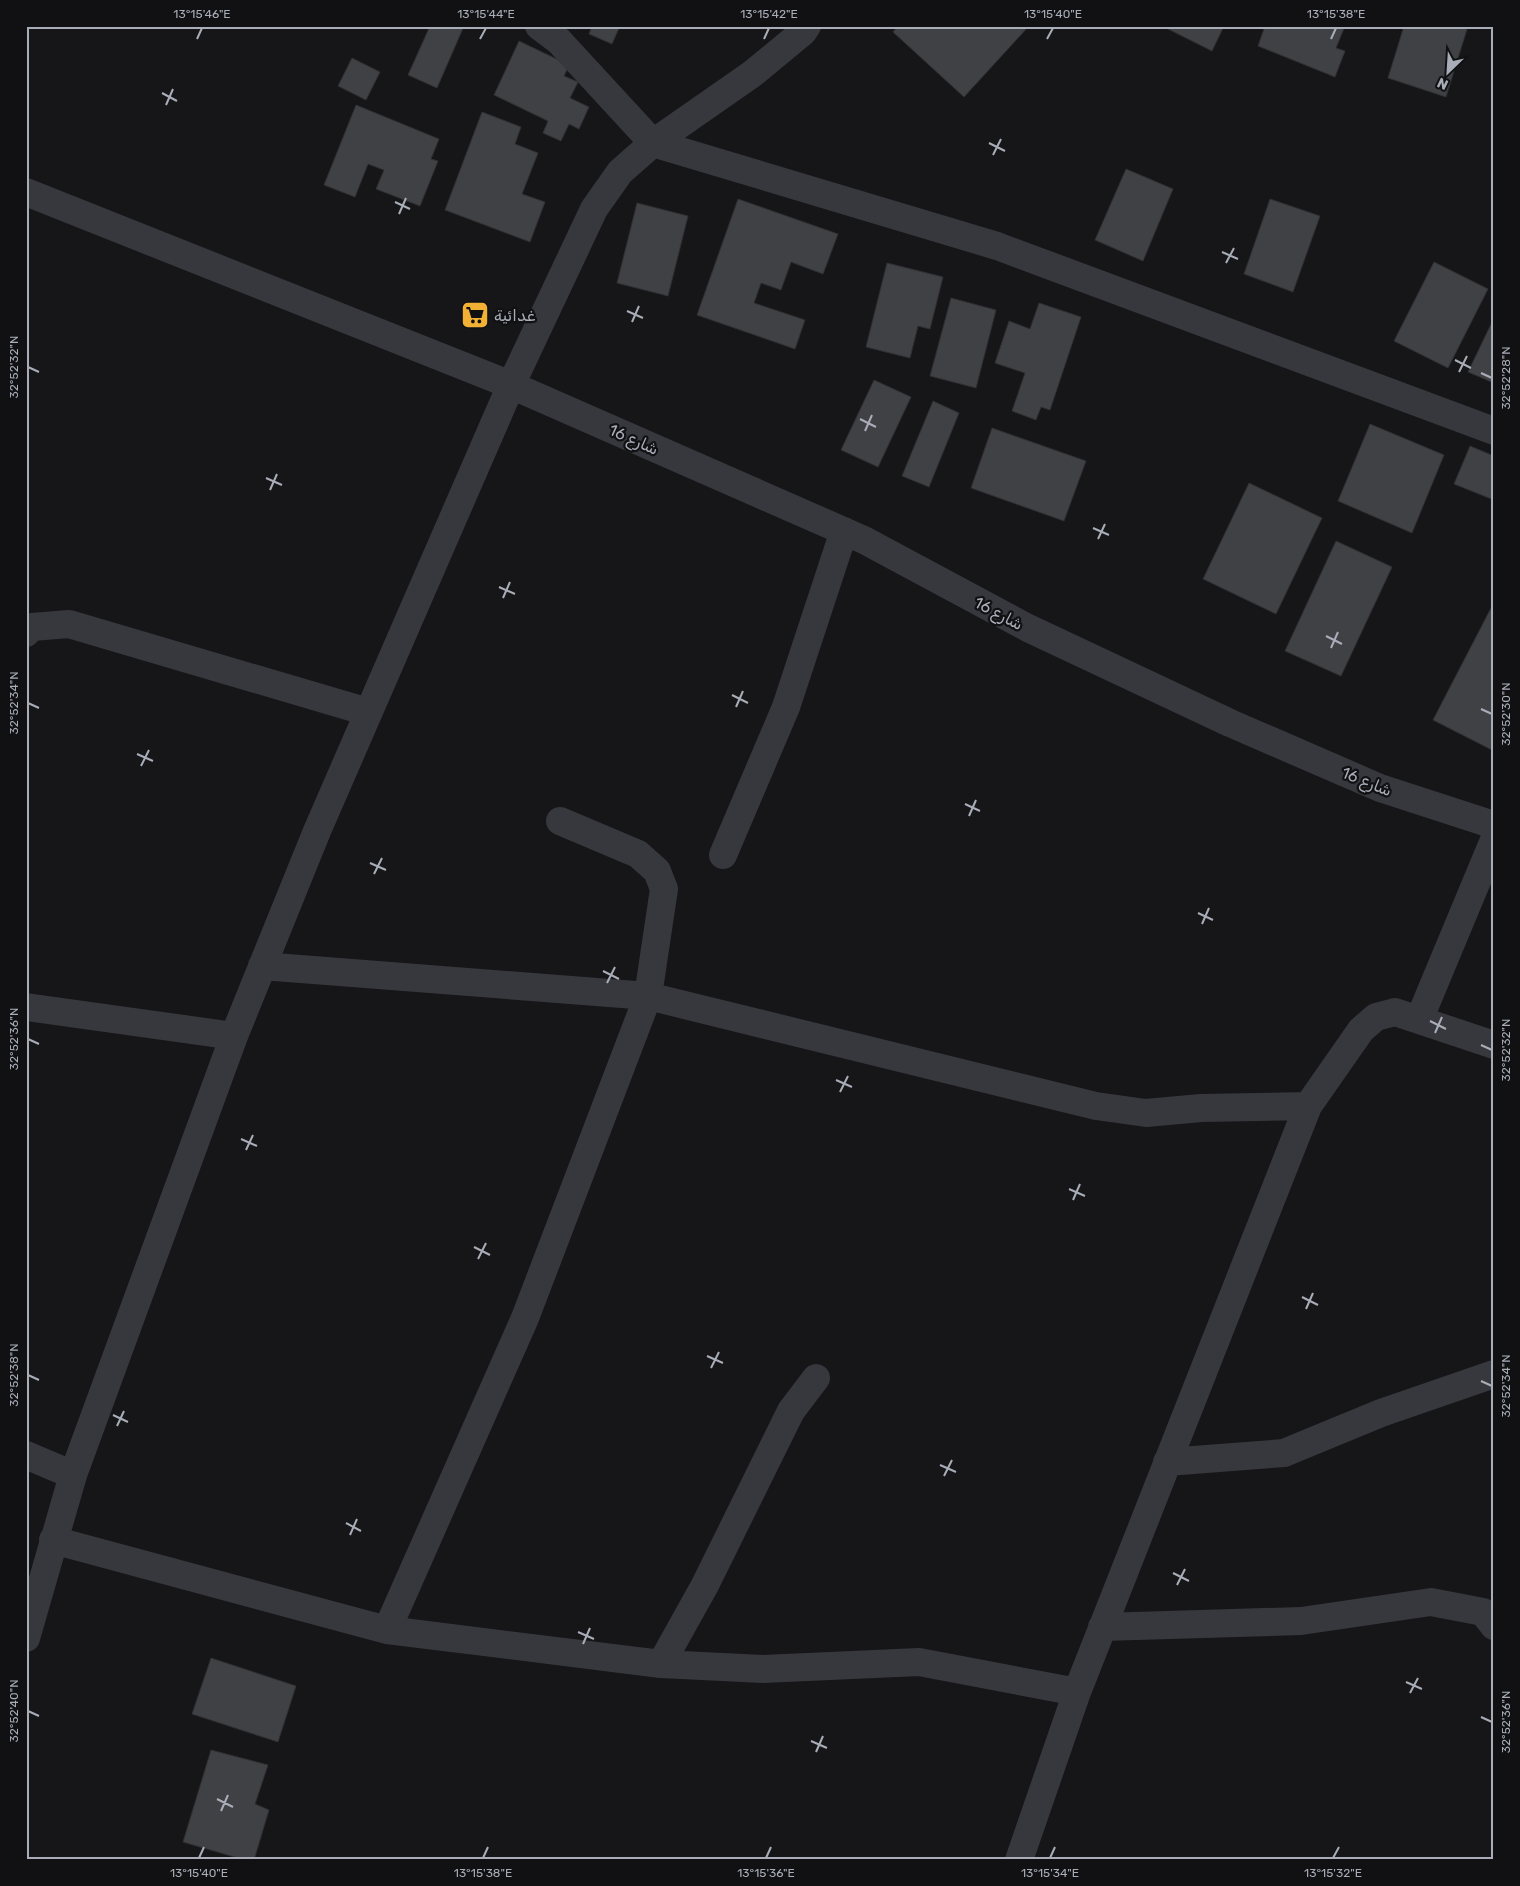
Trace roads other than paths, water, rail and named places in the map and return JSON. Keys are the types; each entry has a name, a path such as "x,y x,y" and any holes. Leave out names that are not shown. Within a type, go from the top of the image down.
{"street":[{"path":"538,26 559,42 652,143 997,246 1494,431"},
{"path":"26,1638 73,1475 234,1036 317,831 368,712 511,385 594,209 620,172 652,143 752,74 803,32 807,26"},
{"name":"شارع 16","path":"26,192 511,385 864,540 1028,628 1230,723 1380,788 1494,825"},
{"path":"723,855 786,707 844,531"},
{"path":"26,633 32,626 69,624 368,712"},
{"path":"387,1630 525,1318 648,996 664,889 658,871 638,854 560,821"},
{"path":"1419,1020 1494,840"},
{"path":"262,966 648,996 1096,1106 1146,1113 1201,1108 1308,1106"},
{"path":"26,1006 234,1036"},
{"path":"1019,1860 1077,1692 1308,1106 1361,1030 1376,1017 1396,1012 1494,1045"},
{"path":"1167,1462 1284,1453 1381,1413 1494,1374"},
{"path":"661,1664 705,1585 791,1411 816,1378"},
{"path":"26,1456 73,1475"},
{"path":"53,1540 387,1630 661,1664 763,1669 919,1662 1077,1692"},
{"path":"1102,1627 1301,1621 1431,1602 1483,1612 1494,1626"}],"place":[{"name":"غدائية","path":"475,315"}]}
